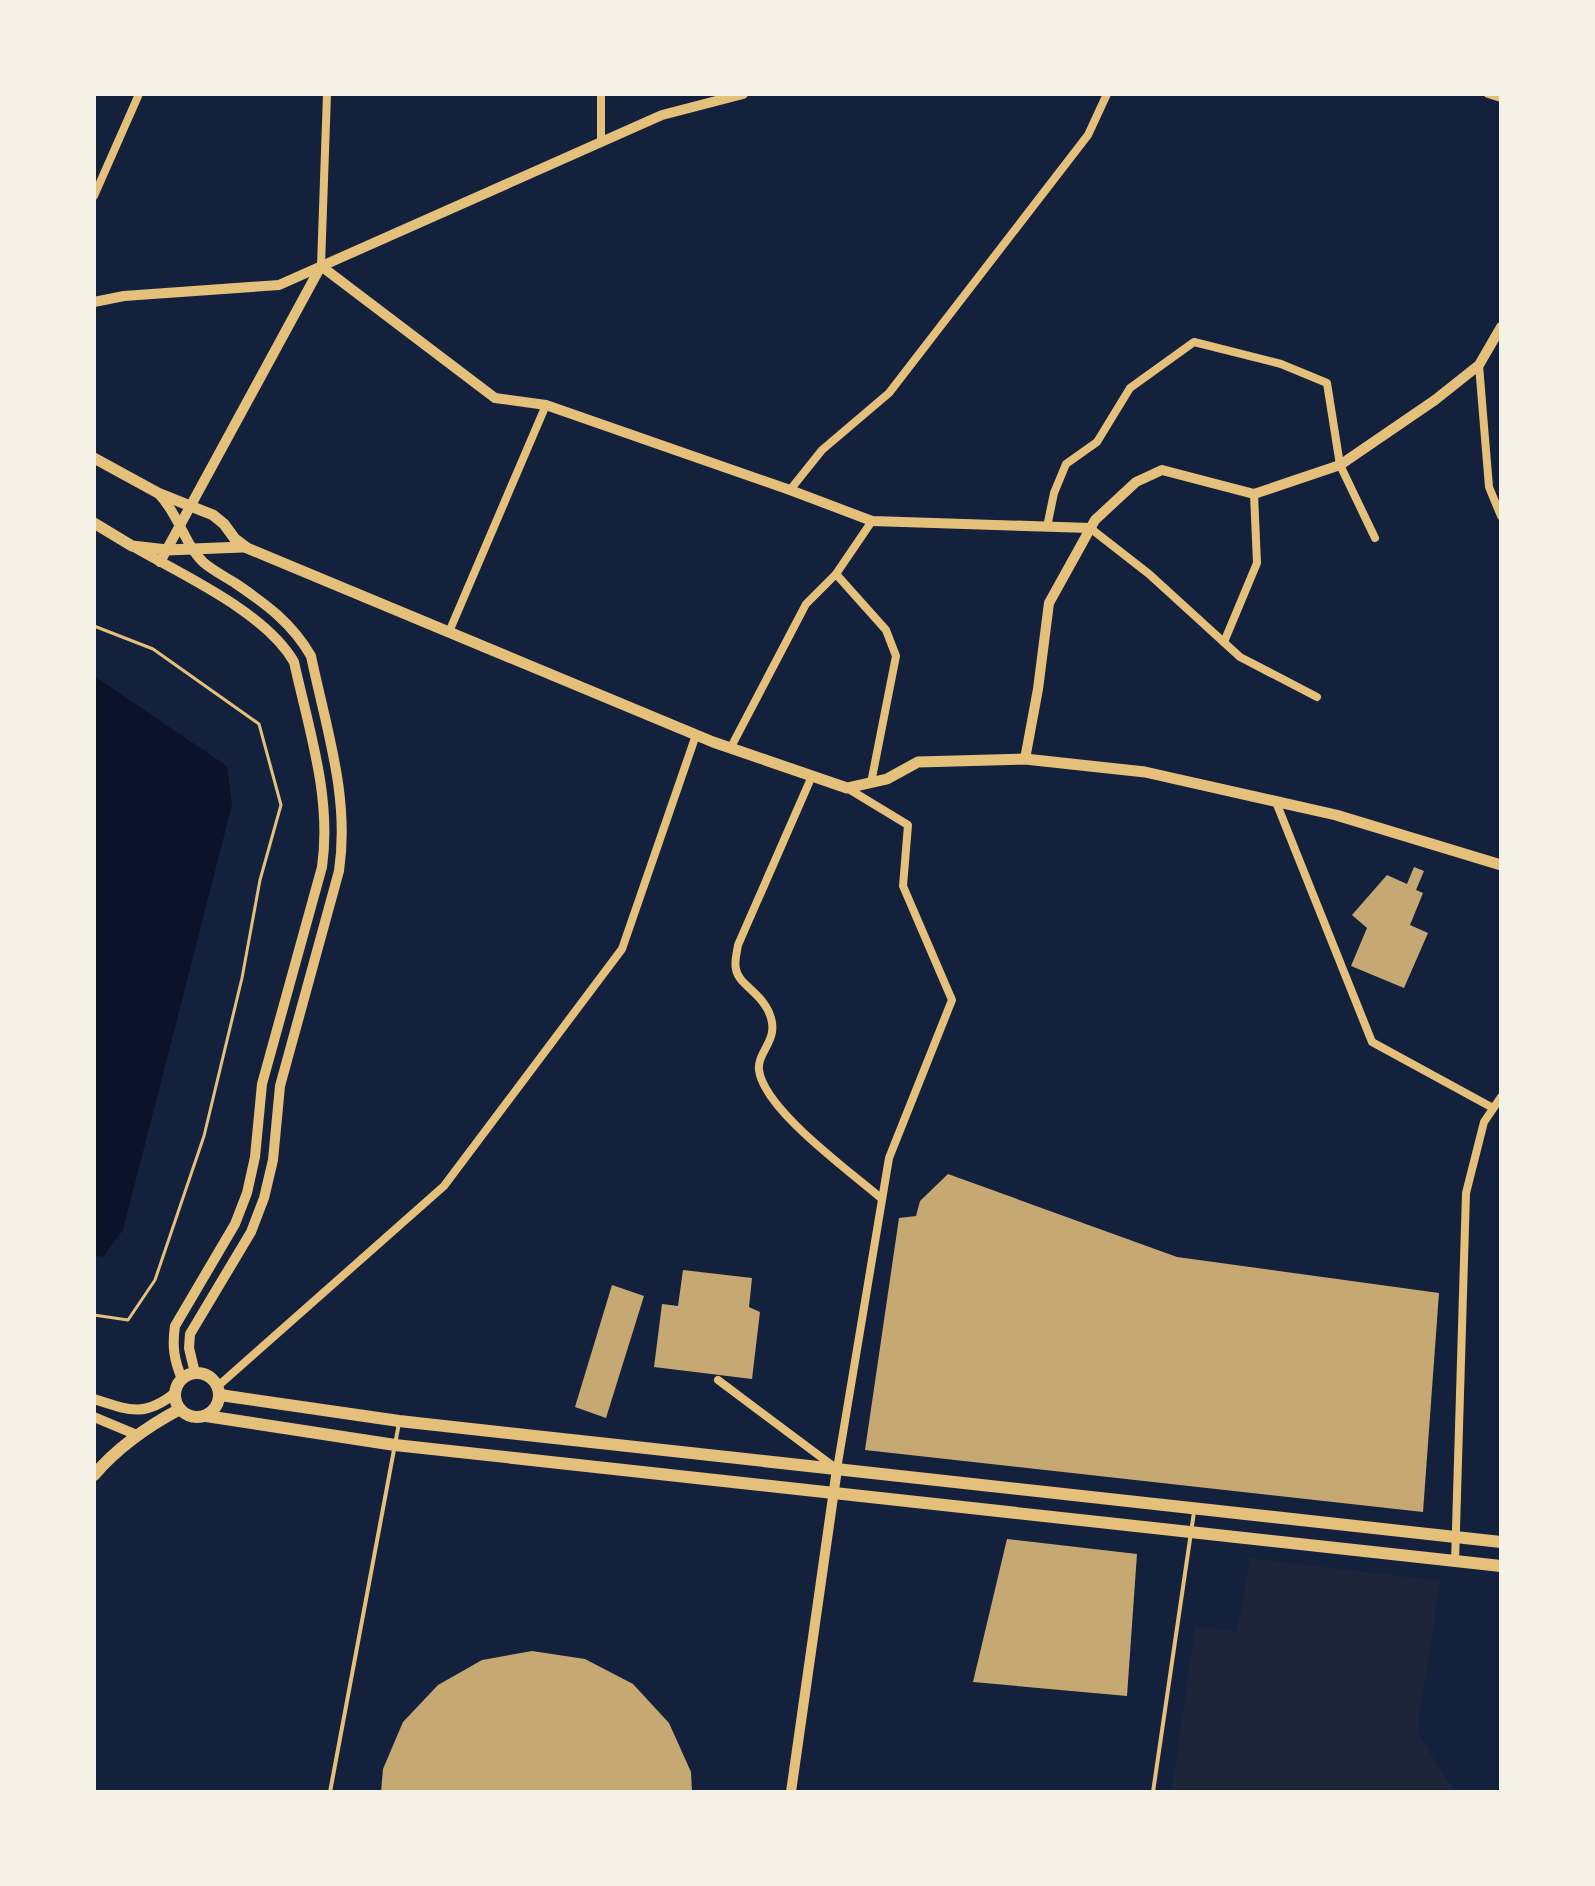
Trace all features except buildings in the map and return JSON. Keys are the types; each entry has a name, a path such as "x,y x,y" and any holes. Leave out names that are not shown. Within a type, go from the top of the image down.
{"main road":[{"path":"94,458 158,493 213,515 247,548 696,735 847,788 887,779 918,762 1025,759 1145,772 1336,815 1501,865"},
{"path":"94,523 132,546 167,550 247,548"},
{"path":"1501,1542 399,1421 219,1390 209,1376 195,1373 182,1379 175,1393 180,1409 197,1418 206,1416 395,1445 1501,1566"},
{"path":"206,1416 214,1410 219,1390"},
{"path":"94,1475 106,1460 137,1435 180,1409"}],"street":[{"path":"94,196 139,94"},
{"path":"160,562 321,266 327,94"},
{"path":"601,94 601,142"},
{"path":"94,302 124,296 279,285 662,115 743,94"},
{"path":"790,490 822,450 889,393 1088,135 1107,94"},
{"path":"1488,94 1501,98"},
{"path":"321,266 495,398 546,405 872,521 1090,528 1149,574 1240,657 1317,697"},
{"path":"1025,759 1049,603 1095,520 1136,482 1162,470 1254,494 1340,465 1435,400 1479,365 1501,327"},
{"path":"1047,527 1054,493 1066,464 1097,442 1130,388 1194,342 1281,364 1327,383 1340,465 1375,538"},
{"path":"1479,365 1489,487 1501,516"},
{"path":"449,632 546,405"},
{"path":"158,493 181,525 192,550 204,563 272,607 299,636 311,656 342,801 344,838 339,871 280,1086 273,1160 264,1198 251,1232 190,1334 189,1348 195,1373"},
{"path":"1224,642 1257,563 1254,494"},
{"path":"731,747 806,604 836,574 872,521"},
{"path":"132,546 260,622 285,646 294,662 325,804 326,837 322,867 262,1084 255,1157 247,1193 235,1224 175,1326 172,1346 182,1379"},
{"path":"836,574 886,630 896,656 871,783"},
{"path":"219,1390 444,1186 622,949 696,735"},
{"path":"812,776 738,945 735,968 738,977 765,1002 772,1019 774,1034 759,1066 762,1082 787,1118 882,1199"},
{"path":"791,1792 837,1469 889,1158 952,1000 903,886 908,825 847,788"},
{"path":"1276,802 1372,1042 1493,1108"},
{"path":"1455,1562 1466,1193 1484,1122 1501,1097"},
{"path":"718,1380 837,1469"},
{"path":"94,1399 135,1411 151,1408 175,1393"},
{"path":"94,1417 137,1435"}],"lane":[{"path":"330,1792 399,1421"},
{"path":"1153,1792 1194,1510"}],"path":[{"path":"94,626 153,649 259,724 281,805 260,880 242,978 204,1136 155,1280 128,1320 94,1315"}],"shaded area":[{"path":"94,676 227,766 232,805 123,1230 103,1257 94,1255"},
{"path":"1250,1558 1440,1581 1417,1732 1455,1792 1172,1792 1195,1626 1237,1632"}]}
